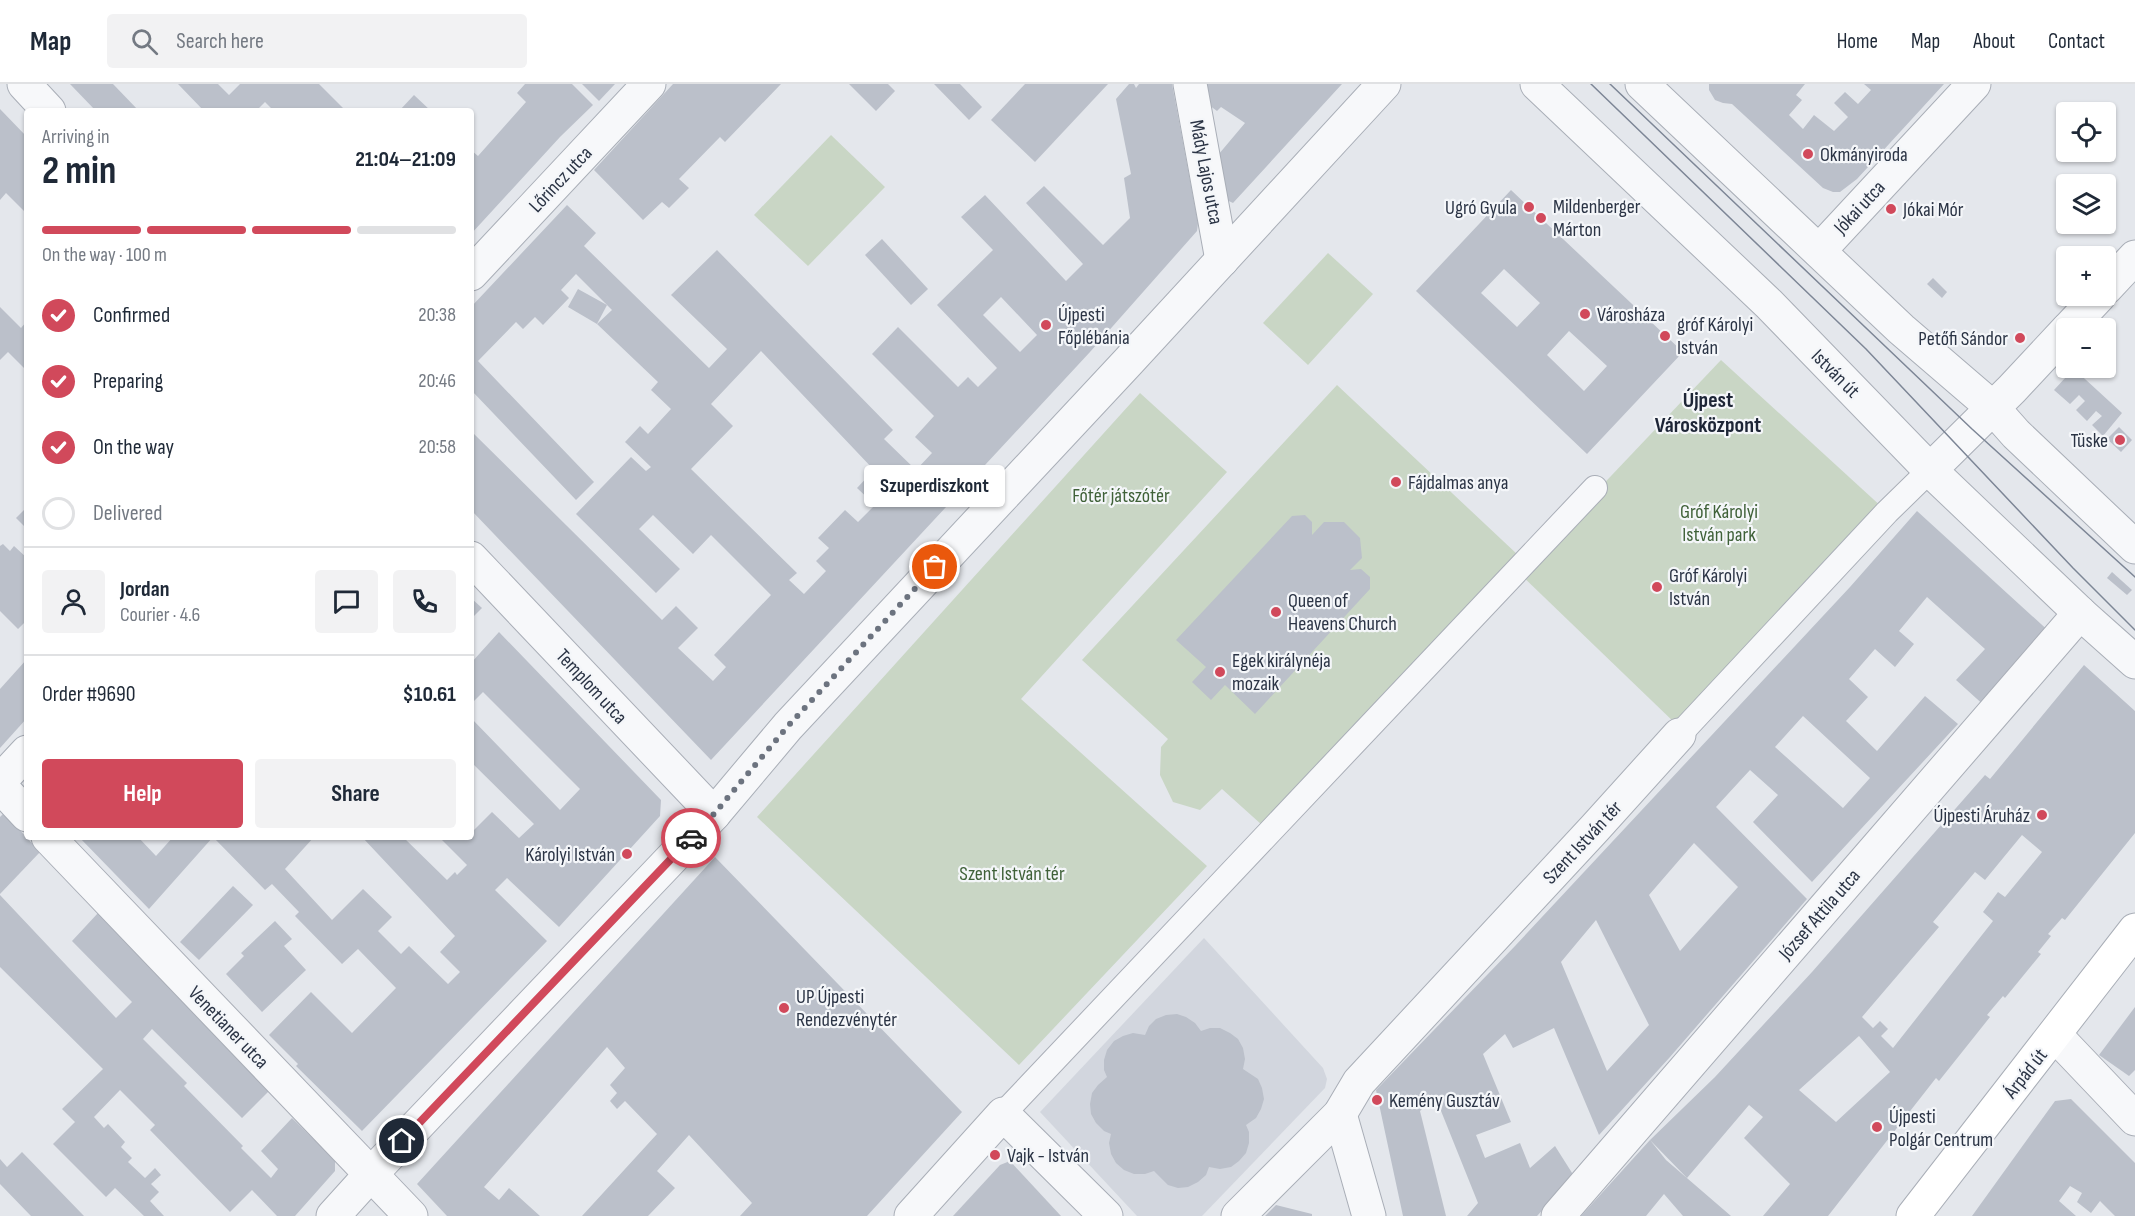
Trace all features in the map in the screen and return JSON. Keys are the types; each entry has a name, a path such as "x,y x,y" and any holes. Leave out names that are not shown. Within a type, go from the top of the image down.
{"main road":[{"name":"Árpád út","path":"1913,1216 2135,930"}],"street":[{"path":"24,84 46,108"},
{"name":"Lőrincz utca","path":"474,271 649,84"},
{"name":"Mády Lajos utca","path":"1190,84 1222,260"},
{"path":"333,1216 370,1174 714,814 795,718 1384,84"},
{"name":"István út","path":"1537,84 1769,304 1930,470 2080,613 2135,662"},
{"path":"1642,84 1901,329 1993,408 2016,434 2135,547"},
{"name":"Jókai utca","path":"1819,251 1974,84"},
{"path":"2116,277 2135,257"},
{"path":"2078,318 2090,306"},
{"path":"1930,470 2056,342"},
{"name":"Szent István tér","path":"1238,1216 1340,1114 1359,1082 1887,512 1930,470"},
{"path":"911,1216 1003,1114 1595,488"},
{"name":"Templom utca","path":"474,561 714,814"},
{"name":"József Attila utca","path":"1558,1216 2080,613"},
{"path":"0,781 24,755"},
{"path":"0,786 24,812"},
{"name":"Venetianer utca","path":"51,840 411,1216"},
{"path":"2055,1035 2135,1119"},
{"path":"1003,1114 1106,1216"},
{"path":"1340,1114 1369,1216"}],"shaded area":[{"path":"1204,938 1323,1068 1327,1079 1325,1088 1202,1216 1137,1216 1040,1112"}],"green space":[{"path":"831,135 885,187 808,266 754,215"},
{"path":"1328,253 1373,294 1308,365 1263,323"},
{"name":"Gróf Károlyi István park","path":"1721,360 1884,509 1678,726 1519,573"},
{"path":"1337,385 1518,555 1262,825 1222,789 1200,810 1173,802 1160,775 1161,747 1168,739 1082,660"},
{"name":"Szent István tér","path":"1140,393 1227,472 1021,699 1207,866 1019,1065 757,817"}],"building":[{"path":"70,84 113,84 136,108 93,108"},
{"path":"178,84 218,84 229,95 240,84 319,84 343,108 271,108 265,102 259,108 201,108"},
{"path":"525,84 572,84 593,105 560,137 474,231 474,153 478,156 526,102 517,93"},
{"path":"582,84 615,84 599,101"},
{"path":"673,84 781,84 725,142 720,137 679,179 689,188 669,208 662,202 643,220 594,170"},
{"path":"849,84 888,84 895,91 876,111"},
{"path":"934,84 960,84 982,107 969,120"},
{"path":"1025,84 1108,84 1035,162 991,120"},
{"path":"1129,84 1134,84 1136,88 1139,84 1172,84 1198,223 1197,231 1090,352 711,760 474,513 474,434 662,620 676,606 698,628 678,648 713,681 726,667 714,655 771,595 711,535 693,554 653,515 639,529 680,569 656,593 576,514 631,457 646,471 651,467 625,442 640,426 648,434 671,409 651,390 658,382 597,324 612,310 576,274 561,290 569,298 543,325 535,317 523,329 516,322 478,361 594,482 576,500 474,393 474,304 567,205 596,233 584,246 709,368 727,349 671,295 717,250 893,430 884,439 916,470 932,453 915,437 934,416 872,354 898,327 958,387 968,377 978,387 997,368 937,305 993,250 961,217 985,195 1066,281 1083,264 1026,203 1044,186 1103,245 1130,218 1124,178 1131,174 1116,99","holes":["1001,297 1037,335 1020,352 983,315","761,351 874,470 857,488 875,505 858,522 845,510 818,538 829,548 816,561 826,571 804,594 789,580 797,573 691,469 733,426 711,404"]},
{"path":"1198,84 1342,84 1233,203 1216,195 1213,161 1245,123 1221,107 1217,111 1201,99"},
{"path":"1709,84 1805,84 1796,95 1802,100 1789,115 1803,129 1814,115 1834,131 1848,117 1834,103 1845,92 1858,104 1871,90 1864,84 1944,84 1857,179 1840,192 1833,192 1823,188 1732,104 1715,100 1709,90"},
{"path":"414,95 428,108 402,108"},
{"path":"0,109 24,134 24,211 6,193 0,200"},
{"name":"Városháza","path":"1511,190 1683,352 1587,454 1416,291","holes":["1504,269 1540,303 1517,327 1481,293","1569,331 1607,366 1584,391 1547,355"]},
{"path":"882,239 928,289 911,305 865,255"},
{"path":"1933,278 1947,292 1942,298 1927,284"},
{"path":"578,289 607,305 597,324 568,307"},
{"path":"0,307 21,328 24,324 24,368 8,352 0,360"},
{"path":"2065,378 2084,378 2122,413 2103,436 2092,425 2102,416 2096,411 2087,421 2076,410 2085,401 2079,395 2070,404 2054,390"},
{"name":"Tüske","path":"2119,427 2132,440 2121,452 2107,439"},
{"path":"24,510 24,526 16,518"},
{"path":"1917,511 2053,635 1987,708 1956,680 1985,649 1927,597 1899,631 1914,644 1895,667 1875,649 1849,679 1868,697 1846,721 1877,751 1925,696 1958,724 1812,882 1753,822 1778,795 1750,770 1716,807 1807,899 1599,1135 1554,1028 1513,1048 1505,1034 1483,1054 1511,1122 1476,1135 1485,1158 1520,1143 1530,1168 1555,1146 1574,1176 1537,1216 1467,1216 1478,1203 1435,1096 1420,1111 1446,1216 1403,1216 1376,1090 1515,946 1850,587","holes":["1803,716 1870,778 1843,808 1775,747","1694,843 1738,887 1680,951 1649,895","1596,920 1649,1025 1607,1071 1561,962"]},
{"name":"Queen of Heavens Church","path":"1305,515 1312,522 1312,535 1324,522 1344,522 1360,538 1362,558 1350,570 1361,569 1370,577 1370,589 1255,714 1225,685 1211,700 1192,682 1206,667 1176,640 1292,516"},
{"path":"3,544 10,551 14,546 24,555 24,623 18,629 0,611 0,546"},
{"path":"2112,572 2132,590 2127,595 2107,578"},
{"path":"474,601 482,608 474,616"},
{"path":"499,632 661,800 660,816 559,927 507,878 495,890 547,941 362,1131 296,1066 298,1064 269,1035 311,992 352,1033 396,988 358,949 342,964 295,916 299,912 272,884 265,890 216,840 311,840 285,869 332,920 363,889 392,917 378,931 401,954 409,946 448,984 460,972 440,952 455,936 365,840 406,840 447,880 455,872 457,875 467,865 442,840 474,840 474,830 492,812 519,838 534,824 474,765 474,721 560,810 580,789 483,692 474,701 474,660"},
{"path":"24,662 24,721 0,748 0,689"},
{"path":"2084,665 2135,711 2135,833 2065,920 2062,918 2048,934 2051,936 2038,952 2041,954 2005,998 2003,996 1987,1015 1990,1017 1939,1081 1936,1078 1828,1216 1763,1216 1790,1184 1744,1138 1763,1117 1749,1105 1687,1178 1650,1140 1715,1077 1812,972 1985,775 1990,779","holes":["2022,835 2042,852 2005,897 1998,892 1983,912 1993,921 1893,1048 1881,1036 1888,1029 1880,1021 1873,1028 1862,1017 1939,927 1933,922 1975,872 1985,880","1859,1036 1890,1072 1836,1122 1799,1090"]},
{"path":"4,813 24,835 24,840 29,840 40,852 0,894 0,817"},
{"path":"82,840 141,840 156,856 170,840 210,840 149,909"},
{"path":"715,857 962,1112 867,1216 740,1216 752,1203 689,1135 657,1171 675,1188 648,1216 582,1216 657,1134 625,1101 617,1109 610,1101 617,1093 610,1085 625,1068 607,1047 484,1187 499,1200 509,1188 540,1216 447,1216 417,1184"},
{"path":"233,886 253,905 199,960 180,942"},
{"path":"0,895 116,1018 132,1002 72,941 98,913 271,1089 242,1118 152,1029 143,1039 187,1083 184,1086 271,1178 278,1169 261,1151 292,1118 335,1160 335,1171 295,1216 277,1216 252,1190 230,1212 150,1130 155,1125 120,1090 94,1117 104,1128 108,1124 125,1142 121,1147 132,1158 128,1162 145,1178 155,1168 161,1175 151,1184 159,1192 150,1201 164,1216 144,1216 115,1188 106,1197 53,1144 75,1122 62,1109 103,1069 0,967"},
{"path":"275,921 292,939 284,946 306,970 262,1012 226,974 244,956 241,953"},
{"path":"2135,1007 2135,1070 2129,1076 2099,1055"},
{"path":"1177,1014 1195,1023 1201,1031 1220,1028 1238,1039 1245,1059 1243,1069 1258,1079 1264,1099 1256,1118 1246,1125 1249,1132 1249,1143 1246,1153 1239,1161 1231,1167 1220,1169 1209,1167 1206,1175 1198,1182 1188,1187 1178,1188 1168,1185 1154,1171 1134,1174 1124,1170 1116,1163 1109,1143 1111,1134 1096,1123 1091,1114 1090,1104 1092,1093 1107,1077 1104,1060 1107,1050 1114,1041 1133,1033 1145,1035 1149,1026 1156,1019"},
{"path":"2071,1099 2135,1163 2135,1216 2115,1216 2100,1201 2091,1213 2077,1202 2082,1193 2070,1186 2059,1201 2076,1216 1972,1216 2055,1101"},
{"path":"1650,1140 1666,1160 1731,1216 1683,1216 1664,1194 1646,1216 1581,1216"},
{"path":"22,1152 84,1216 31,1216 0,1184 0,1159 7,1167"},
{"path":"1010,1161 1061,1216 953,1216 1000,1165"},
{"path":"1276,1205 1312,1214 1312,1216 1265,1216"}],"tram line":[{"path":"1591,84 1866,349 2073,568 2135,630"},
{"path":"1610,84 1972,429 2135,577"}],"way so far":[{"path":"691,838 788,726 935,567"}],"place":[{"name":"Okmányiroda","path":"1808,154"},
{"name":"Ugró Gyula","path":"1529,207"},
{"name":"Jókai Mór","path":"1891,209"},
{"name":"Mildenberger Márton","path":"1541,218"},
{"name":"Városháza","path":"1585,314"},
{"name":"Újpesti Főplébánia","path":"1046,325"},
{"name":"gróf Károlyi István","path":"1665,336"},
{"name":"Petőfi Sándor","path":"2020,338"},
{"name":"Tüske","path":"2120,440"},
{"name":"Fájdalmas anya","path":"1396,482"},
{"name":"Szuperdiszkont","path":"935,567"},
{"name":"Gróf Károlyi István","path":"1657,587"},
{"name":"Queen of Heavens Church","path":"1276,612"},
{"name":"Egek királynéja mozaik","path":"1220,672"},
{"name":"Újpesti Áruház","path":"2042,815"},
{"name":"Károlyi István","path":"627,854"},
{"name":"UP Újpesti Rendezvénytér","path":"784,1008"},
{"name":"Kemény Gusztáv","path":"1377,1100"},
{"name":"Újpesti Polgár Centrum","path":"1877,1127"},
{"name":"Vajk - István","path":"995,1155"}],"district":[{"name":"Újpest Városközpont","path":"1708,412"}],"route":[{"path":"402,1141 691,838"}],"park label":[{"name":"Főtér játszótér","path":"1121,495"}]}
